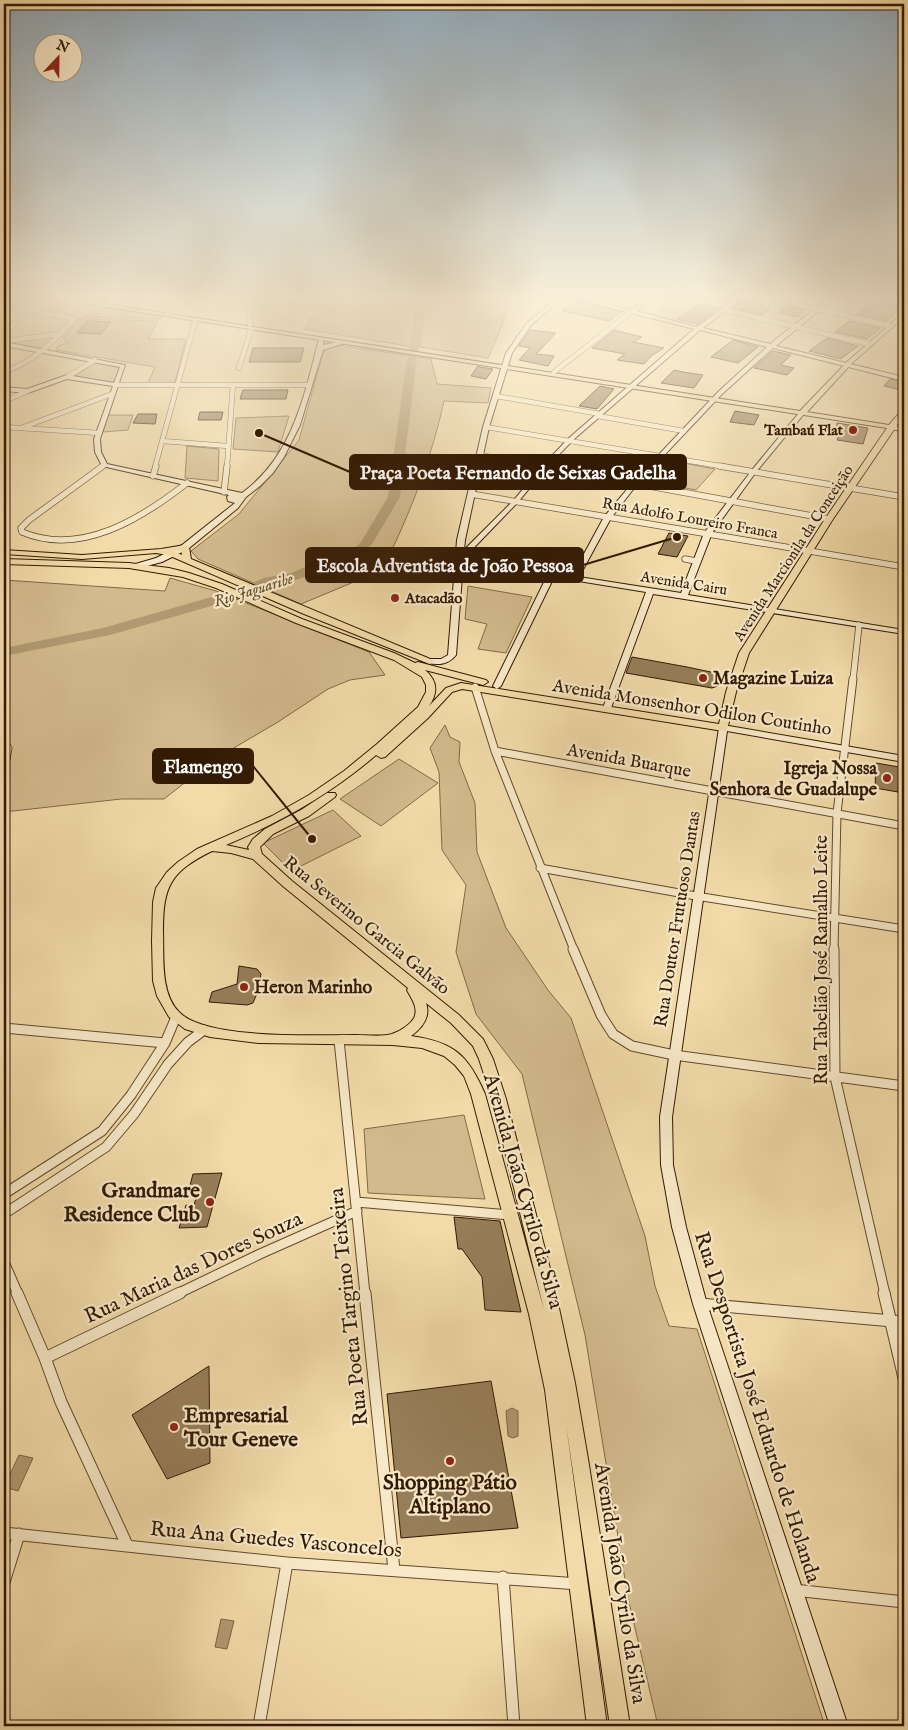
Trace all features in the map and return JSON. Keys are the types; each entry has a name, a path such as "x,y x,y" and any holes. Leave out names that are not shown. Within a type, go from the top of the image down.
{"main road":[{"path":"4,390 28,392 60,380"},
{"path":"84,380 116,385"},
{"path":"118,380 96,444 104,464 241,497"},
{"path":"135,567 174,554 238,506 241,497 267,474 290,443 311,380"},
{"path":"156,551 174,554 307,612 430,661 443,662 448,660 452,655 461,540 486,427 501,380"},
{"path":"592,380 892,425 904,425"},
{"path":"597,380 631,386"},
{"path":"460,560 571,439 638,380"},
{"path":"574,579 608,516 636,482 736,380"},
{"path":"682,596 708,533 754,471 803,412 833,380"},
{"name":"Avenida Marcionila da Conceição","path":"723,728 731,692 744,654 829,519 892,425 904,411"},
{"path":"892,425 904,430"},
{"path":"225,494 228,512"},
{"path":"461,540 472,545"},
{"path":"105,556 185,547"},
{"path":"185,547 185,559"},
{"path":"4,552 82,557 141,555 147,558 143,562 125,566"},
{"path":"170,571 164,566 164,563 170,559 185,559"},
{"name":"Avenida Cairu","path":"460,560 904,632"},
{"path":"4,561 125,566 170,571 222,588 407,662 552,700"},
{"path":"497,686 551,575"},
{"path":"607,708 650,591"},
{"path":"176,1017 161,990 158,966 158,901 166,880 174,870 210,848 282,817 309,802 370,756 411,719 428,699 431,687 429,679 424,673 407,662"},
{"name":"Avenida Monsenhor Odilon Coutinho","path":"257,856 254,847 258,839 317,806 395,744 449,690 461,686 607,708 904,759"},
{"name":"Rua Doutor Frutuoso Dantas","path":"674,1055 696,896 723,728"},
{"path":"210,848 231,849 257,856"},
{"name":"Rua Severino Garcia Galvão","path":"257,856 403,979 455,1019"},
{"path":"391,1040 408,1033 422,1016 418,996 403,979"},
{"name":"Avenida João Cyrilo da Silva","path":"176,1017 204,1030 258,1037 423,1042 440,1048 458,1059 470,1073 478,1094 537,1314 553,1390 598,1726"},
{"name":"Avenida João Cyrilo da Silva","path":"455,1019 478,1043 486,1059 499,1099 545,1280 567,1383 580,1459 620,1726"},
{"name":"Rua Desportista José Eduardo de Holanda","path":"674,1055 666,1117 667,1165 679,1226 700,1304 839,1726"}],"street":[{"path":"153,476 179,380"},
{"path":"116,385 310,385"},
{"path":"225,494 233,385"},
{"path":"4,400 28,392"},
{"path":"21,428 112,394"},
{"path":"496,396 684,431"},
{"path":"4,427 99,433"},
{"path":"486,427 571,439 904,497"},
{"path":"162,441 228,446"},
{"path":"480,455 636,482 829,519"},
{"path":"104,464 28,520 21,528 22,532 36,539 52,540 91,536 145,514 187,483"},
{"name":"Rua Adolfo Loureiro Franca","path":"471,494 904,567"},
{"path":"685,559 696,561"},
{"name":"Rua Tabelião José Ramalho Leite","path":"859,625 837,813 834,917 835,1077 904,1378"},
{"path":"475,687 496,751 540,868 601,1015 608,1027 622,1041 632,1046 674,1055 904,1086"},
{"path":"4,770 8,748"},
{"name":"Avenida Buarque","path":"496,751 904,826"},
{"path":"540,868 696,896 904,929"},
{"path":"4,1194 102,1131 131,1095 165,1042 176,1017"},
{"path":"4,1028 165,1042"},
{"path":"4,1214 106,1147 134,1114 168,1064 188,1042 204,1030"},
{"name":"Rua Poeta Targino Teixeira","path":"339,1040 394,1570"},
{"path":"357,1206 510,1215"},
{"name":"Rua Maria das Dores Souza","path":"45,1358 357,1206"},
{"name":"Rua Ana Guedes Vasconcelos","path":"4,1262 62,1402 94,1468 127,1545 287,1563 503,1577 579,1584"},
{"path":"700,1304 904,1322"},
{"path":"4,1533 127,1545"},
{"path":"4,1582 18,1534"},
{"path":"259,1726 287,1563"},
{"path":"503,1577 514,1726"},
{"path":"794,1590 904,1602"}],"shaded area":[{"path":"92,380 115,380 113,383"},
{"path":"149,380 176,380 175,383 148,383"},
{"path":"316,380 436,380 437,384 491,388 488,403 444,401 434,442 420,482 387,560 402,562 301,604 198,559 191,551 239,514 299,440"},
{"path":"106,415 133,415 128,430 103,432"},
{"path":"289,416 278,452 233,449 236,418"},
{"path":"187,446 219,449 218,481 185,478"},
{"path":"668,460 715,469 696,490 649,481"},
{"path":"170,578 216,591 369,652 385,675 350,680 328,689 278,722 215,759 164,799 121,799 4,812 4,580 165,591"},
{"path":"468,586 532,597 506,653 478,649 487,624 465,619"},
{"path":"445,725 450,737 460,742 459,762 475,803 477,852 506,928 548,990 571,1018 645,1236 655,1286 669,1326 697,1329 825,1726 658,1726 628,1598 585,1335 522,1074 476,1014 456,952 466,885 442,850 439,772 430,748"},
{"path":"399,759 438,783 381,826 340,799"},
{"path":"333,810 361,836 291,871 263,843"},
{"path":"464,1115 485,1199 368,1193 364,1129"},
{"path":"512,1408 518,1411 518,1436 513,1438 508,1436 506,1411"},
{"path":"19,1455 33,1458 18,1491 4,1487"},
{"path":"221,1619 234,1621 227,1649 215,1647"}],"building":[{"path":"664,380 700,380 694,388 661,383"},
{"path":"889,380 893,380 904,383 904,391 884,386"},
{"path":"600,386 614,389 597,409 579,406"},
{"path":"243,390 288,390 286,399 240,399"},
{"path":"735,411 759,415 754,425 730,422"},
{"path":"200,412 223,412 221,420 198,420"},
{"path":"138,414 157,414 155,424 133,423"},
{"name":"Tambaú Flat","path":"837,423 868,428 863,444 837,440 840,433 836,433"},
{"path":"669,533 688,536 677,557 658,554"},
{"path":"632,657 725,675 721,685 712,688 626,673"},
{"name":"Igreja Nossa Senhora de Guadalupe","path":"876,763 899,767 898,792 875,788"},
{"name":"Heron Marinho","path":"239,966 257,969 261,974 258,991 253,1003 247,1005 209,1002 212,992 237,984"},
{"name":"Grandmare Residence Club","path":"222,1173 207,1227 179,1228 186,1205 194,1206 197,1192 189,1189 193,1174"},
{"path":"454,1217 500,1221 521,1312 485,1310 482,1277 462,1249 458,1249"},
{"name":"Empresarial Tour Geneve","path":"209,1366 210,1463 167,1479 132,1415"},
{"name":"Shopping Pátio Altiplano","path":"491,1381 518,1528 401,1538 387,1394"}],"waterway":[{"name":"Rio Jaguaribe","path":"4,652 105,632 241,593 269,581 294,576 317,567 337,564 353,557 366,544 394,497 409,380"}],"place":[{"name":"Tambaú Flat","path":"853,430"},
{"name":"Praça Poeta Fernando de Seixas Gadelha","path":"259,433"},
{"name":"Escola Adventista de João Pessoa","path":"677,537"},
{"name":"Atacadão","path":"395,598"},
{"name":"Magazine Luiza","path":"703,678"},
{"name":"Igreja Nossa Senhora de Guadalupe","path":"887,778"},
{"name":"Flamengo","path":"312,839"},
{"name":"Heron Marinho","path":"244,987"},
{"name":"Grandmare Residence Club","path":"210,1202"},
{"name":"Empresarial Tour Geneve","path":"174,1427"},
{"name":"Shopping Pátio Altiplano","path":"450,1461"}]}
